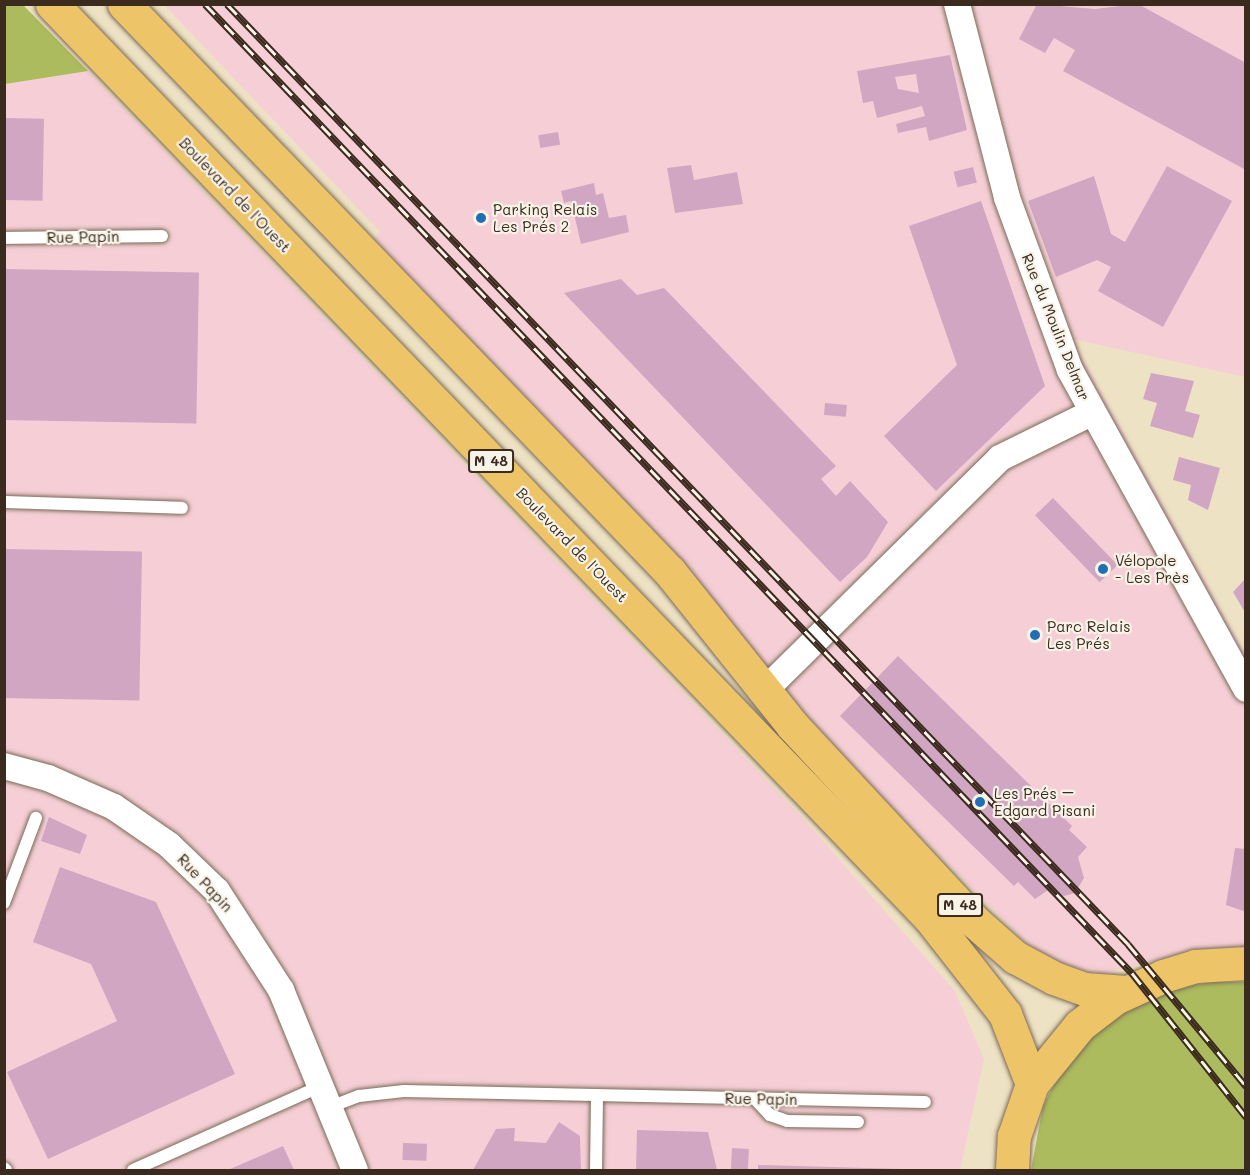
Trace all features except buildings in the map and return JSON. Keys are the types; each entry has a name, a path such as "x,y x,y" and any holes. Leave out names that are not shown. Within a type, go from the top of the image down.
{"main road":[{"name":"Boulevard de l'Ouest","path":"52,4 930,918 1005,1014 1032,1084"},
{"name":"M 48","path":"124,4 670,572 763,692 999,944 1065,983 1126,992"},
{"path":"1012,1170 1014,1136 1032,1084 1067,1037 1126,992 1195,966 1245,963"}],"street":[{"name":"Rue du Moulin Delmar","path":"957,4 1007,198 1048,316 1091,413 1245,689"},
{"path":"763,692 1000,458 1091,413"},
{"name":"Rue Papin","path":"4,766 48,778 114,807 194,868 260,953 355,1170"}],"lane":[{"name":"Rue Papin","path":"4,238 162,236"},
{"path":"4,502 182,508"},
{"path":"4,903 36,818"},
{"name":"Rue Papin","path":"133,1170 325,1097 404,1091 925,1102"},
{"path":"596,1170 597,1095"},
{"path":"755,1099 770,1115 787,1121 858,1122"}],"shaded area":[{"path":"164,5 1245,5 1245,377 1072,339 1245,654 1245,952 1186,953 1102,974 1054,963 1029,946 798,713 371,242 380,232"},
{"path":"88,71 802,817 955,991 984,1059 960,1170 5,1170 5,84"}],"green space":[{"path":"5,4 23,5 88,71 5,84"},
{"path":"1215,982 1245,982 1245,1170 1031,1170 1043,1106 1063,1067 1089,1039 1125,1009 1175,987"}],"railway":[{"path":"205,4 1132,973 1246,1117"},
{"path":"227,4 1128,944 1246,1086"}],"place":[{"name":"Parking Relais Les Prés 2","path":"481,218"},
{"name":"Vélopole - Les Près","path":"1103,569"},
{"name":"Parc Relais Les Prés","path":"1035,635"},
{"name":"Les Prés – Edgard Pisani","path":"980,802"}]}
